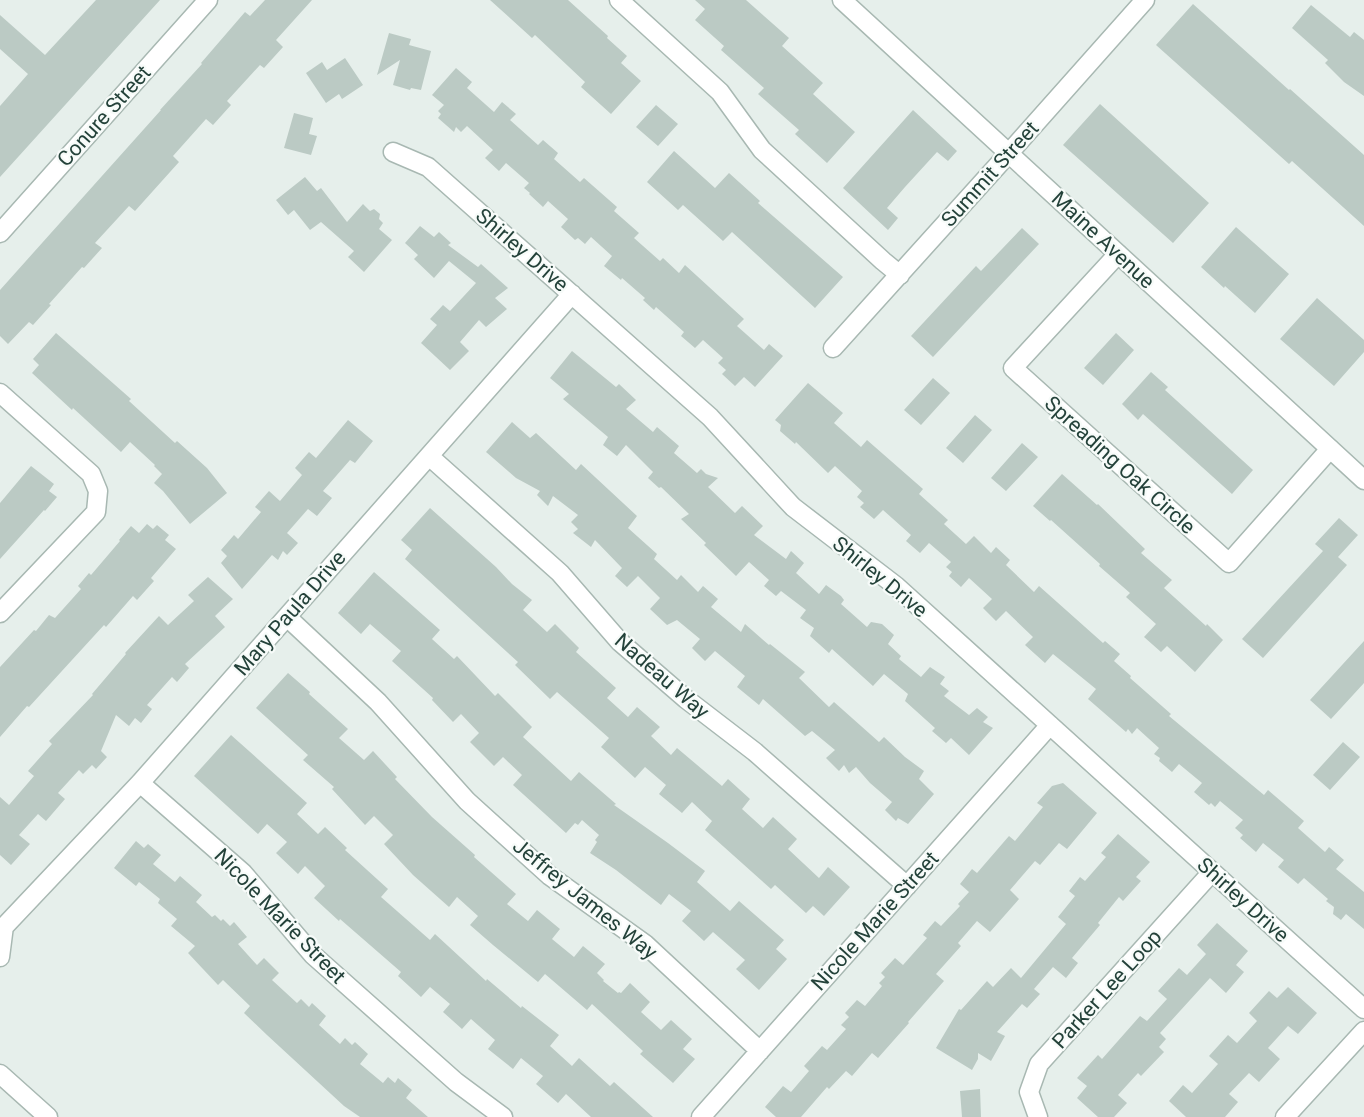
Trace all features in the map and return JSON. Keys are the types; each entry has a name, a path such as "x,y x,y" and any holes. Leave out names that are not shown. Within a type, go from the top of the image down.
{"street":[{"name":"Conure Street","path":"0,233 208,0"},
{"path":"619,0 720,92 762,150 900,275"},
{"name":"Maine Avenue","path":"842,0 1364,480"},
{"name":"Summit Street","path":"833,348 1145,0"},
{"name":"Shirley Drive","path":"393,152 428,167 572,294 710,417 793,507 896,586 1364,1009"},
{"name":"Spreading Oak Circle","path":"1118,254 1013,368 1229,563 1330,449"},
{"name":"Mary Paula Drive","path":"0,957 2,929 140,783 572,294"},
{"path":"0,393 90,474 98,491 96,512 0,613"},
{"name":"Nadeau Way","path":"429,456 560,573 620,642 686,699 755,752 907,886"},
{"name":"Jeffrey James Way","path":"286,617 378,702 467,801 550,876 645,944 760,1051"},
{"name":"Nicole Marie Street","path":"701,1117 1050,725"},
{"name":"Nicole Marie Street","path":"140,783 243,873 313,955 456,1082 503,1117"},
{"name":"Parker Lee Loop","path":"1038,1117 1029,1092 1040,1064 1212,872"},
{"path":"1285,1117 1364,1030"},
{"path":"0,1074 48,1117"}],"building":[{"path":"96,0 160,0 0,177 0,106 28,74 0,49 0,15 45,55"},
{"path":"265,0 312,0 276,40 283,47 264,68 260,65 227,101 231,105 213,125 206,119 173,156 179,162 135,211 129,206 95,243 102,248 84,268 82,267 33,325 29,322 8,344 0,336 0,290 202,64 245,12 250,16"},
{"path":"490,0 568,0 627,56 621,63 641,81 611,114 581,87 585,82 535,35 532,38"},
{"path":"695,0 746,0 789,38 782,46 823,83 813,94 855,132 827,163 795,134 799,130 758,94 764,88 721,50 724,46 695,20 705,9"},
{"path":"1193,4 1364,155 1364,226 1292,161 1289,164 1156,45"},
{"path":"1311,5 1350,37 1354,32 1364,40 1364,96 1344,82 1325,63 1328,60 1292,28"},
{"path":"389,33 411,39 409,45 431,51 421,90 411,88 410,90 393,85 400,60 377,75"},
{"path":"345,58 363,85 342,99 339,94 326,103 306,73 322,62 327,70"},
{"path":"456,68 472,82 467,88 494,112 502,102 516,114 510,120 538,145 543,140 558,153 554,159 580,182 584,178 617,207 614,211 639,233 634,238 660,261 663,258 679,273 685,265 744,319 737,326 764,350 769,344 783,356 755,387 744,377 735,386 722,374 726,370 718,363 723,358 703,340 695,348 681,336 684,332 656,307 654,310 643,300 645,298 622,278 621,280 604,266 612,256 591,237 585,244 578,238 575,240 561,227 568,219 548,201 543,207 524,188 529,183 506,163 499,171 485,158 493,150 467,126 461,132 456,127 454,132 438,118 441,114 438,111 444,105 432,95"},
{"path":"1100,104 1209,203 1173,243 1063,145"},
{"path":"656,105 678,124 658,146 636,127"},
{"path":"913,110 957,151 948,161 937,152 905,187 887,208 898,218 888,230 843,188"},
{"path":"294,113 313,118 309,134 317,136 311,155 284,148"},
{"path":"674,151 715,188 729,173 760,201 758,203 843,277 815,308 732,232 723,241 683,205 678,210 647,182"},
{"path":"305,177 317,191 321,188 347,222 363,204 370,211 374,209 380,214 379,219 383,223 379,229 392,240 364,272 348,257 354,251 321,222 310,230 294,210 288,215 276,200"},
{"path":"420,226 434,237 439,232 451,243 448,245 478,267 481,264 508,288 495,298 507,309 486,327 479,320 460,342 469,351 450,370 421,343 437,325 430,319 443,305 450,311 476,283 449,261 434,278 414,259 418,255 405,243"},
{"path":"1236,227 1289,274 1255,313 1201,267"},
{"path":"1022,228 1039,244 933,357 911,336 976,266 981,271"},
{"path":"1317,298 1364,340 1364,352 1334,386 1280,339"},
{"path":"56,333 131,399 129,401 175,443 177,441 207,468 227,493 190,524 154,483 162,474 155,465 130,442 121,452 32,373 39,365 33,359"},
{"path":"1116,333 1134,350 1103,385 1084,368"},
{"path":"572,351 616,387 619,384 636,400 626,409 653,432 657,427 679,446 674,453 697,473 701,469 706,474 718,478 708,487 735,513 742,506 763,526 754,535 786,559 791,551 804,563 796,573 819,594 826,585 841,596 844,600 841,604 867,627 871,622 882,624 894,635 888,644 901,656 899,659 921,677 930,667 945,677 940,684 949,691 944,696 969,715 977,708 988,717 983,722 993,728 969,755 951,738 946,743 932,731 935,728 905,701 908,694 884,674 873,686 832,649 829,653 810,636 814,628 800,618 806,610 781,591 776,596 764,586 769,580 749,562 736,576 681,519 689,514 661,487 659,488 648,478 653,472 626,445 617,456 603,445 608,437 563,399 569,394 550,378"},
{"path":"1151,372 1168,387 1165,390 1253,470 1232,494 1143,414 1138,420 1122,404"},
{"path":"933,378 950,393 921,425 904,410"},
{"path":"808,383 843,413 834,423 861,447 867,440 923,489 919,494 948,520 944,524 966,544 974,536 991,553 996,547 1010,560 1006,565 1034,592 1039,586 1103,643 1105,641 1120,654 1114,661 1171,714 1169,716 1264,795 1268,790 1304,821 1298,828 1325,852 1329,847 1344,860 1336,869 1364,892 1364,929 1346,914 1341,920 1333,914 1334,907 1326,901 1328,899 1304,878 1298,884 1278,867 1284,860 1263,843 1256,852 1240,838 1243,835 1235,828 1243,820 1220,801 1215,807 1211,803 1209,805 1194,792 1202,783 1179,764 1172,772 1154,754 1159,748 1137,728 1132,734 1128,729 1126,732 1088,699 1096,689 1053,654 1045,663 1025,645 1033,637 1006,611 996,621 983,608 992,599 969,578 961,587 949,576 952,572 946,567 951,562 929,543 920,553 906,541 911,535 883,510 874,519 860,507 864,503 857,497 862,491 835,466 828,473 796,442 795,444 780,431 781,425 775,420"},
{"path":"975,415 992,430 963,463 946,448"},
{"path":"348,420 373,441 355,463 350,460 323,491 332,498 317,516 308,509 287,533 298,543 287,555 283,551 278,560 272,555 242,589 221,563 227,556 221,550 234,535 238,539 261,512 255,507 269,491 280,501 302,475 295,468 309,452 316,458"},
{"path":"512,422 530,438 536,433 576,470 581,464 637,516 628,528 657,554 654,559 677,580 681,575 698,592 703,586 718,599 711,607 741,632 745,624 805,672 799,678 829,707 834,702 879,742 884,737 924,771 919,779 934,794 908,824 898,818 896,821 885,810 892,802 856,767 849,773 844,765 839,771 826,758 835,750 812,731 805,736 763,699 759,705 737,687 745,676 715,651 705,661 692,648 700,639 677,620 667,625 650,609 660,598 638,576 627,587 615,576 622,568 595,540 591,547 573,533 578,529 571,522 578,515 553,496 548,506 537,495 540,491 516,478 486,452"},
{"path":"1022,443 1038,457 1006,491 991,478"},
{"path":"31,466 54,484 49,491 57,497 0,559 0,503"},
{"path":"1062,474 1098,504 1145,549 1141,553 1172,580 1164,588 1223,640 1195,672 1167,646 1161,652 1144,637 1156,624 1126,597 1130,593 1033,506"},
{"path":"430,508 532,600 523,610 547,632 555,624 579,648 576,652 616,688 607,698 628,717 637,707 660,727 651,736 671,755 677,748 722,786 728,779 750,799 742,809 763,828 773,817 797,839 788,849 819,878 828,867 850,887 824,916 813,906 806,913 775,885 771,889 705,830 712,821 692,802 682,813 659,794 666,785 645,767 635,778 601,747 609,738 557,692 550,699 515,665 518,662 405,559 412,550 401,540"},
{"path":"1339,518 1358,535 1338,557 1347,565 1263,658 1242,639 1323,551 1315,544"},
{"path":"147,524 153,529 157,525 169,535 165,540 176,549 151,578 154,581 137,600 133,596 106,627 104,625 0,737 0,667 49,615 55,618 81,589 78,586 89,573 91,575 131,526 139,533"},
{"path":"374,572 440,630 432,639 454,659 457,656 495,696 498,693 532,727 523,737 571,781 579,772 616,804 614,805 705,871 697,882 730,911 739,901 784,940 776,949 787,959 759,990 736,969 745,960 713,932 704,941 682,921 691,911 669,894 661,905 590,853 599,835 582,820 578,825 575,823 566,833 513,785 522,775 503,757 494,766 470,742 479,733 461,714 453,722 432,700 433,698 392,661 401,651 370,624 361,634 338,613"},
{"path":"208,577 233,599 215,616 225,627 185,664 189,668 177,682 172,677 147,705 152,709 141,723 135,718 129,726 116,715 101,751 107,757 96,769 92,765 83,774 79,770 58,793 65,799 46,821 38,814 19,835 30,844 11,865 0,855 0,797 9,805 34,776 28,771 52,744 49,741 93,695 125,653 159,616 168,625 194,601 188,595"},
{"path":"1364,641 1364,683 1331,719 1310,700"},
{"path":"288,673 348,729 339,738 364,760 373,751 397,777 395,779 432,817 516,894 507,904 528,921 537,910 560,929 552,939 574,957 583,946 605,964 597,973 603,981 618,993 621,993 630,983 650,1002 641,1012 661,1030 671,1020 692,1039 683,1049 695,1059 673,1083 640,1054 643,1051 592,1004 587,1010 545,974 538,982 493,945 470,925 478,916 457,897 449,907 413,875 384,844 393,835 374,816 365,825 332,789 334,787 303,760 308,755 256,708"},
{"path":"231,735 307,803 297,814 318,834 325,827 347,848 345,850 388,889 381,897 430,940 435,934 486,981 487,979 521,1008 522,1006 559,1035 550,1046 572,1066 579,1058 610,1086 614,1082 653,1117 591,1117 566,1094 558,1103 536,1084 543,1076 521,1058 513,1069 488,1049 495,1040 471,1019 462,1029 443,1012 450,1004 430,987 421,997 398,976 401,972 314,898 325,886 305,866 298,874 276,853 287,842 267,824 258,834 194,776"},
{"path":"1343,742 1360,757 1330,790 1313,775"},
{"path":"1063,783 1097,813 1067,849 1059,843 1040,865 1035,861 1010,890 1019,899 990,932 977,921 958,943 961,946 936,974 944,981 878,1058 872,1053 852,1076 846,1071 829,1089 827,1087 801,1117 776,1117 765,1107 783,1086 791,1092 809,1071 804,1066 822,1046 827,1050 846,1029 841,1025 849,1017 845,1013 857,1000 865,1006 882,986 879,983 885,977 881,973 895,958 903,965 927,938 923,935 935,921 941,926 960,906 958,904 969,892 960,884 972,869 977,873 1009,836 1015,841 1043,807 1037,803 1052,786"},
{"path":"1118,834 1150,862 1136,877 1141,881 1123,901 1119,897 1098,923 1100,925 1072,958 1078,963 1066,978 1053,967 1034,989 1040,994 1027,1008 1022,1004 997,1032 1005,1036 991,1061 978,1053 978,1059 972,1070 936,1048 959,1009 961,1010 987,981 993,987 1011,968 1021,978 1066,924 1058,917 1075,896 1069,891 1080,877 1085,881 1106,857 1101,853"},
{"path":"136,841 144,848 148,844 161,855 153,864 175,882 180,876 202,895 196,902 212,917 215,915 221,921 223,919 230,926 234,922 247,937 238,944 257,965 264,958 279,973 272,980 297,1003 301,999 309,1007 312,1003 326,1016 319,1025 340,1044 345,1038 352,1045 355,1042 368,1054 360,1064 383,1083 388,1077 395,1083 398,1078 412,1090 406,1098 428,1117 360,1117 344,1106 267,1035 244,1013 250,1006 223,980 218,985 188,953 195,946 171,926 177,919 158,903 160,899 139,882 136,886 114,868"},
{"path":"1217,923 1248,951 1236,965 1244,972 1226,993 1210,978 1160,1033 1166,1039 1159,1047 1164,1052 1141,1076 1138,1073 1118,1095 1127,1103 1114,1117 1098,1117 1077,1098 1087,1086 1077,1078 1098,1055 1102,1059 1140,1016 1147,1021 1167,999 1158,991 1179,968 1187,975 1206,954 1197,945"},
{"path":"1288,987 1317,1013 1298,1034 1288,1026 1268,1048 1280,1059 1259,1082 1249,1073 1229,1094 1238,1102 1225,1117 1186,1117 1169,1101 1183,1085 1192,1093 1218,1064 1209,1056 1228,1035 1237,1043 1257,1021 1249,1013 1269,991 1277,998"},
{"path":"980,1089 981,1117 962,1117 960,1091"}]}
